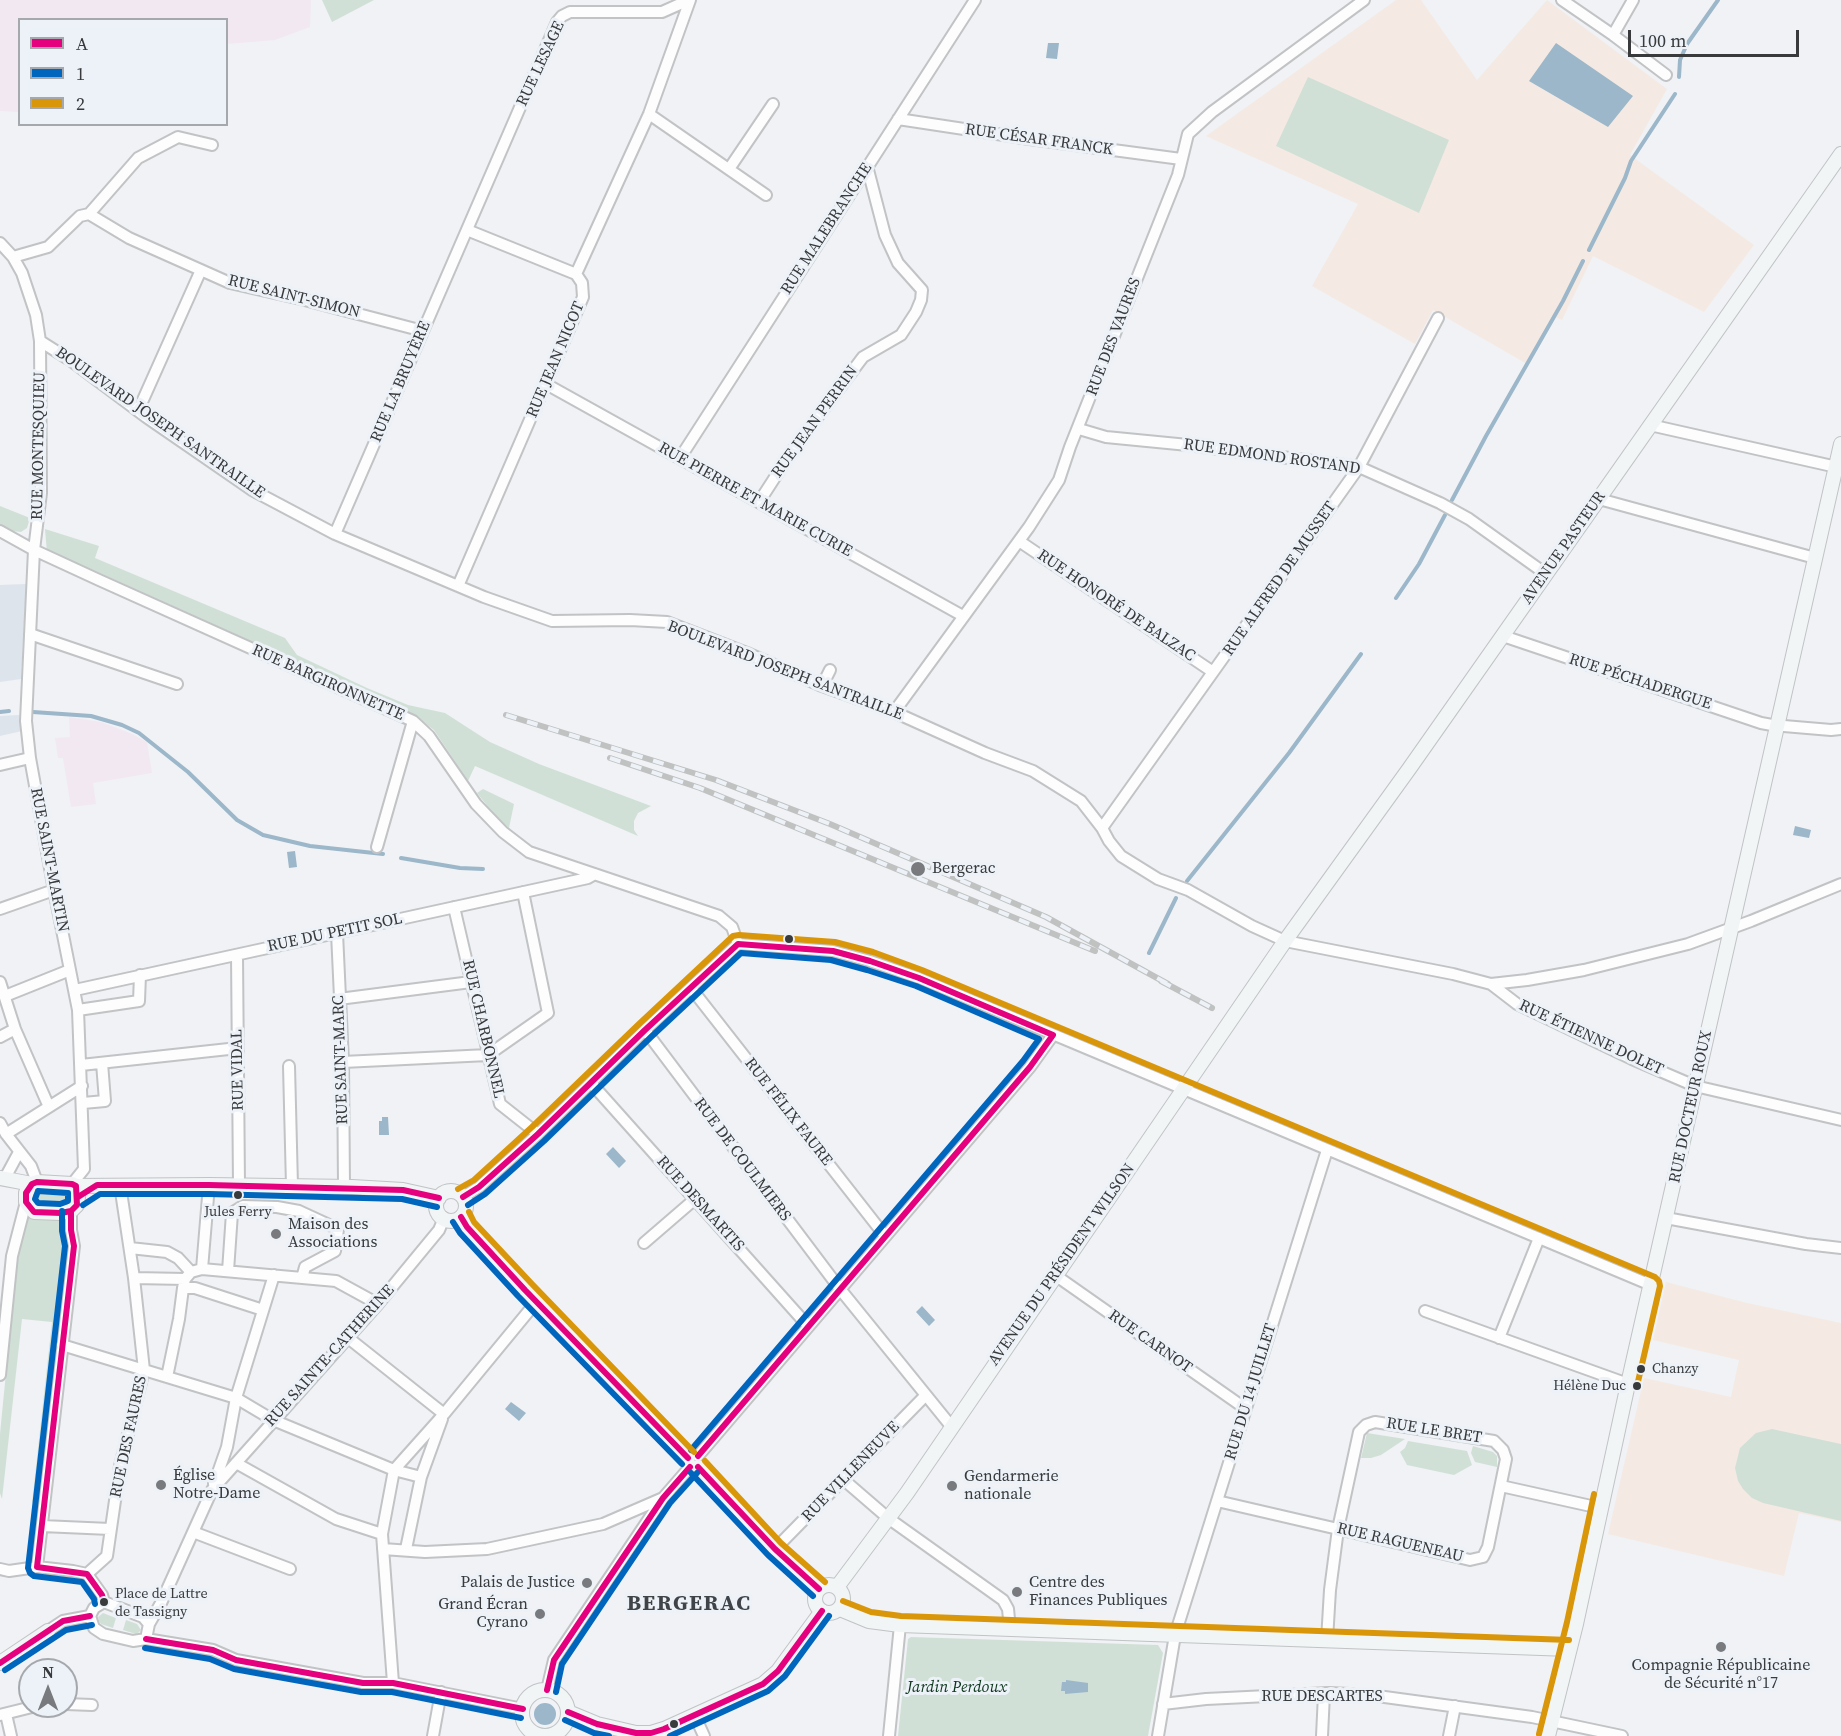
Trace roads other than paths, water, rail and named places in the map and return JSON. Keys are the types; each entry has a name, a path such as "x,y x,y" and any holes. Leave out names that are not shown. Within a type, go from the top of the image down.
{"main road":[{"name":"AVENUE PASTEUR","path":"1285,941 1503,636 1841,153"},
{"name":"RUE DOCTEUR ROUX","path":"1550,1729 1576,1624 1695,1086 1815,558 1838,467 1841,444"},
{"name":"AVENUE DU PRÉSIDENT WILSON","path":"837,1587 888,1518 1285,941"},
{"path":"3,1178 76,1189 98,1185 344,1187 403,1190 439,1198 455,1192 463,1197 466,1205 461,1217 453,1221 444,1218 437,1207 439,1198"},
{"path":"35,1183 27,1192 26,1202 34,1212 71,1211 77,1204 76,1189"},
{"path":"461,1217 467,1227 694,1462 775,1550 819,1589"},
{"path":"828,1585 837,1587 843,1597 840,1608 831,1613 822,1611 815,1601 819,1589 828,1585"},
{"path":"840,1608 869,1620 900,1625 1569,1649"},
{"path":"568,1712 617,1733 651,1733 695,1716 763,1684 778,1671 822,1611"},
{"path":"0,1663 48,1631"},
{"path":"547,1690 564,1700 568,1712 564,1726 559,1731 546,1736 531,1734 525,1722 523,1709 529,1697 547,1690"},
{"path":"564,1726 597,1724"}],"street":[{"path":"467,230 576,274 649,114 690,0"},
{"name":"RUE LESAGE","path":"467,230 556,22 570,12 662,12 690,0"},
{"name":"RUE MALEBRANCHE","path":"680,458 975,0"},
{"name":"RUE DES VAURES","path":"894,712 1019,541 1059,480 1178,175 1188,134 1212,112 1364,0"},
{"path":"1562,0 1613,34 1666,75"},
{"path":"1613,34 1634,0"},
{"path":"729,169 773,104"},
{"path":"649,114 766,195"},
{"name":"RUE CÉSAR FRANCK","path":"897,119 1030,140 1181,159"},
{"path":"13,258 48,247 80,216 89,214 138,158 178,137 212,145"},
{"name":"RUE JEAN PERRIN","path":"759,502 792,451 863,357 901,335 921,300 922,290 898,263 885,235 867,166"},
{"name":"RUE SAINT-SIMON","path":"89,214 129,237 230,283 423,331"},
{"name":"RUE LA BRUYÈRE","path":"335,534 467,230"},
{"name":"RUE MONTESQUIEU","path":"0,243 13,258 29,289 40,340 40,493 34,550"},
{"path":"138,411 201,270"},
{"name":"RUE JEAN NICOT","path":"459,586 584,297 582,283 576,274"},
{"name":"RUE ALFRED DE MUSSET","path":"1102,828 1359,467 1438,318"},
{"name":"BOULEVARD JOSEPH SANTRAILLE","path":"40,340 252,490 335,534 459,586 552,621 667,622 747,653 822,686 894,712 985,753 1033,771 1081,801 1122,856 1158,879 1188,890 1252,926 1285,941 1453,974 1491,984"},
{"name":"RUE PIERRE ET MARIE CURIE","path":"546,384 963,616"},
{"path":"1650,425 1838,467"},
{"name":"RUE EDMOND ROSTAND","path":"1078,429 1106,437 1359,467 1440,503 1469,519 1546,574"},
{"path":"1599,499 1815,558"},
{"name":"RUE BARGIRONNETTE","path":"0,531 34,550 412,721 429,736 476,804 503,832 529,852 719,916 732,927 738,944"},
{"name":"RUE HONORÉ DE BALZAC","path":"1019,541 1213,672"},
{"name":"RUE SAINT-MARTIN","path":"34,550 25,712 30,758 78,1011 84,1170"},
{"path":"30,633 177,684"},
{"name":"RUE PÉCHADERGUE","path":"1503,636 1761,723 1841,729"},
{"path":"822,686 830,670"},
{"path":"377,847 412,721"},
{"path":"0,765 30,758"},
{"name":"RUE DU PETIT SOL","path":"75,990 588,878 595,874"},
{"path":"1491,984 1584,970 1688,944 1841,884"},
{"path":"0,909 54,890"},
{"path":"343,1062 488,1055 548,1013 523,892"},
{"name":"RUE CHARBONNEL","path":"454,907 500,1104 538,1134"},
{"name":"RUE SAINT-MARC","path":"337,933 343,1062 344,1187"},
{"path":"463,1197 479,1187 538,1134 738,944 833,951 919,978 1651,1286"},
{"name":"RUE VIDAL","path":"237,954 239,1185"},
{"path":"5,996 70,970"},
{"path":"78,1011 139,1001 140,975"},
{"path":"0,981 15,1029 49,1107"},
{"path":"339,999 471,982"},
{"name":"RUE ÉTIENNE DOLET","path":"1491,984 1517,1004 1632,1059 1695,1086 1841,1120"},
{"name":"RUE FÉLIX FAURE","path":"691,988 885,1236"},
{"path":"0,1037 15,1029"},
{"name":"RUE DE COULMIERS","path":"645,1030 840,1289 951,1426"},
{"path":"547,1690 554,1660 663,1498 1030,1067 1053,1035"},
{"path":"81,1065 238,1048"},
{"path":"82,1103 105,1101 102,1063"},
{"path":"289,1066 292,1186"},
{"name":"RUE DESMARTIS","path":"591,1083 808,1326"},
{"path":"6,1134 82,1086"},
{"path":"0,1123 31,1166 35,1183"},
{"name":"RUE DU 14 JUILLET","path":"1158,1736 1175,1635 1327,1150"},
{"path":"3,1178 19,1152"},
{"path":"76,1189 84,1170 98,1185"},
{"name":"RUE DES FAURES","path":"87,1574 106,1556 120,1466 144,1370 134,1278 120,1185"},
{"path":"167,1377 209,1185"},
{"path":"644,1243 695,1199"},
{"path":"0,1375 12,1256 26,1202"},
{"path":"228,1271 231,1212 243,1206 277,1207 300,1211 338,1229 335,1251 304,1267 302,1278"},
{"path":"37,1567 74,1246 71,1211"},
{"name":"RUE SAINTE-CATHERINE","path":"212,1490 378,1304 439,1230 444,1218"},
{"path":"1666,1218 1806,1244 1841,1248"},
{"path":"1499,1338 1539,1238"},
{"path":"130,1248 167,1252 178,1258 195,1288 263,1310"},
{"path":"134,1278 190,1277 228,1271 336,1281 378,1304"},
{"name":"RUE SAINTE-CATHERINE","path":"148,1624 161,1603 212,1490 227,1447 236,1398 274,1275"},
{"name":"RUE CARNOT","path":"1055,1275 1246,1409"},
{"path":"393,1683 382,1534 394,1470 444,1414 537,1301"},
{"path":"1425,1311 1628,1384"},
{"path":"347,1337 444,1414"},
{"path":"62,1345 236,1398 273,1420 394,1470 421,1477"},
{"name":"RUE VILLENEUVE","path":"775,1550 926,1395"},
{"path":"406,1549 421,1477 444,1414"},
{"name":"RUE LE BRET","path":"1327,1640 1330,1590 1338,1529 1359,1432 1366,1425 1375,1422 1494,1441 1503,1450 1506,1460 1501,1486"},
{"path":"236,1463 336,1519 382,1534"},
{"path":"844,1480 888,1518 1003,1600 1008,1609 1010,1629"},
{"path":"1501,1486 1600,1508"},
{"name":"RUE RAGUENEAU","path":"1217,1501 1470,1560 1482,1557 1488,1547 1501,1486"},
{"path":"383,1549 425,1552 487,1549 603,1524 663,1498"},
{"path":"42,1526 110,1529"},
{"path":"193,1532 290,1569"},
{"path":"0,1569 9,1571 37,1567 87,1574 102,1595 104,1602"},
{"path":"104,1602 143,1617 148,1624 146,1639"},
{"path":"104,1602 94,1608 90,1616 94,1628 103,1634 132,1641 146,1639 213,1650 236,1660 363,1683 393,1683 523,1709"},
{"path":"48,1631 63,1621 90,1616"},
{"path":"889,1736 900,1625"},
{"path":"433,1736 441,1692"},
{"path":"1322,1736 1324,1694"},
{"name":"RUE DESCARTES","path":"1163,1704 1206,1699 1324,1694 1381,1696 1532,1717 1550,1729 1622,1736"},
{"path":"78,1704 92,1705"},
{"path":"1449,1736 1455,1706"},
{"path":"11,1736 3,1715 18,1711"},
{"path":"695,1716 704,1736"}],"water":[{"path":"1048,43 1059,43 1057,59 1046,58"},
{"path":"1556,43 1633,96 1608,127 1529,81"},
{"path":"1795,826 1811,830 1809,838 1793,835"},
{"path":"295,851 297,867 289,868 287,852"},
{"path":"382,1117 388,1117 389,1135 379,1135 379,1121 382,1121"},
{"path":"613,1147 626,1161 619,1168 606,1154"},
{"path":"922,1306 935,1320 929,1326 916,1312"},
{"path":"511,1402 526,1413 519,1421 505,1409"},
{"path":"1066,1680 1088,1683 1088,1692 1065,1694 1065,1691 1061,1691 1062,1682"},
{"path":"545,1703 553,1706 556,1714 553,1722 545,1725 537,1722 534,1714 537,1706"}],"waterway":[{"path":"1679,77 1680,60 1687,44 1718,0"},
{"path":"1589,250 1625,178 1631,161 1675,94"},
{"path":"1452,500 1583,261"},
{"path":"1396,598 1419,564 1445,515"},
{"path":"1187,881 1289,753 1361,654"},
{"path":"0,712 9,711"},
{"path":"33,712 91,716 122,725 139,733 188,772 237,820 263,835 310,846 383,854"},
{"path":"401,858 460,868 483,869"},
{"path":"1149,953 1176,898"}],"railway":[{"path":"506,715 716,780 830,824 1046,917 1168,984"},
{"path":"610,758 700,788 1095,951"},
{"path":"1161,981 1212,1008"}],"place":[{"name":"Bergerac","path":"918,869"},
{"name":"Jules Ferry","path":"238,1195"},
{"name":"Maison des Associations","path":"276,1234"},
{"name":"Chanzy","path":"1641,1369"},
{"name":"Hélène Duc","path":"1637,1386"},
{"name":"Église Notre-Dame","path":"161,1485"},
{"name":"Gendarmerie nationale","path":"952,1486"},
{"name":"Palais de Justice","path":"587,1583"},
{"name":"Centre des Finances Publiques","path":"1017,1592"},
{"name":"Place de Lattre de Tassigny","path":"104,1602"},
{"name":"Grand Écran Cyrano","path":"540,1614"},
{"name":"Compagnie Républicaine de Sécurité n°17","path":"1721,1647"}],"district":[{"name":"BERGERAC","path":"689,1604"}],"park label":[{"name":"Jardin Perdoux","path":"957,1688"}]}
